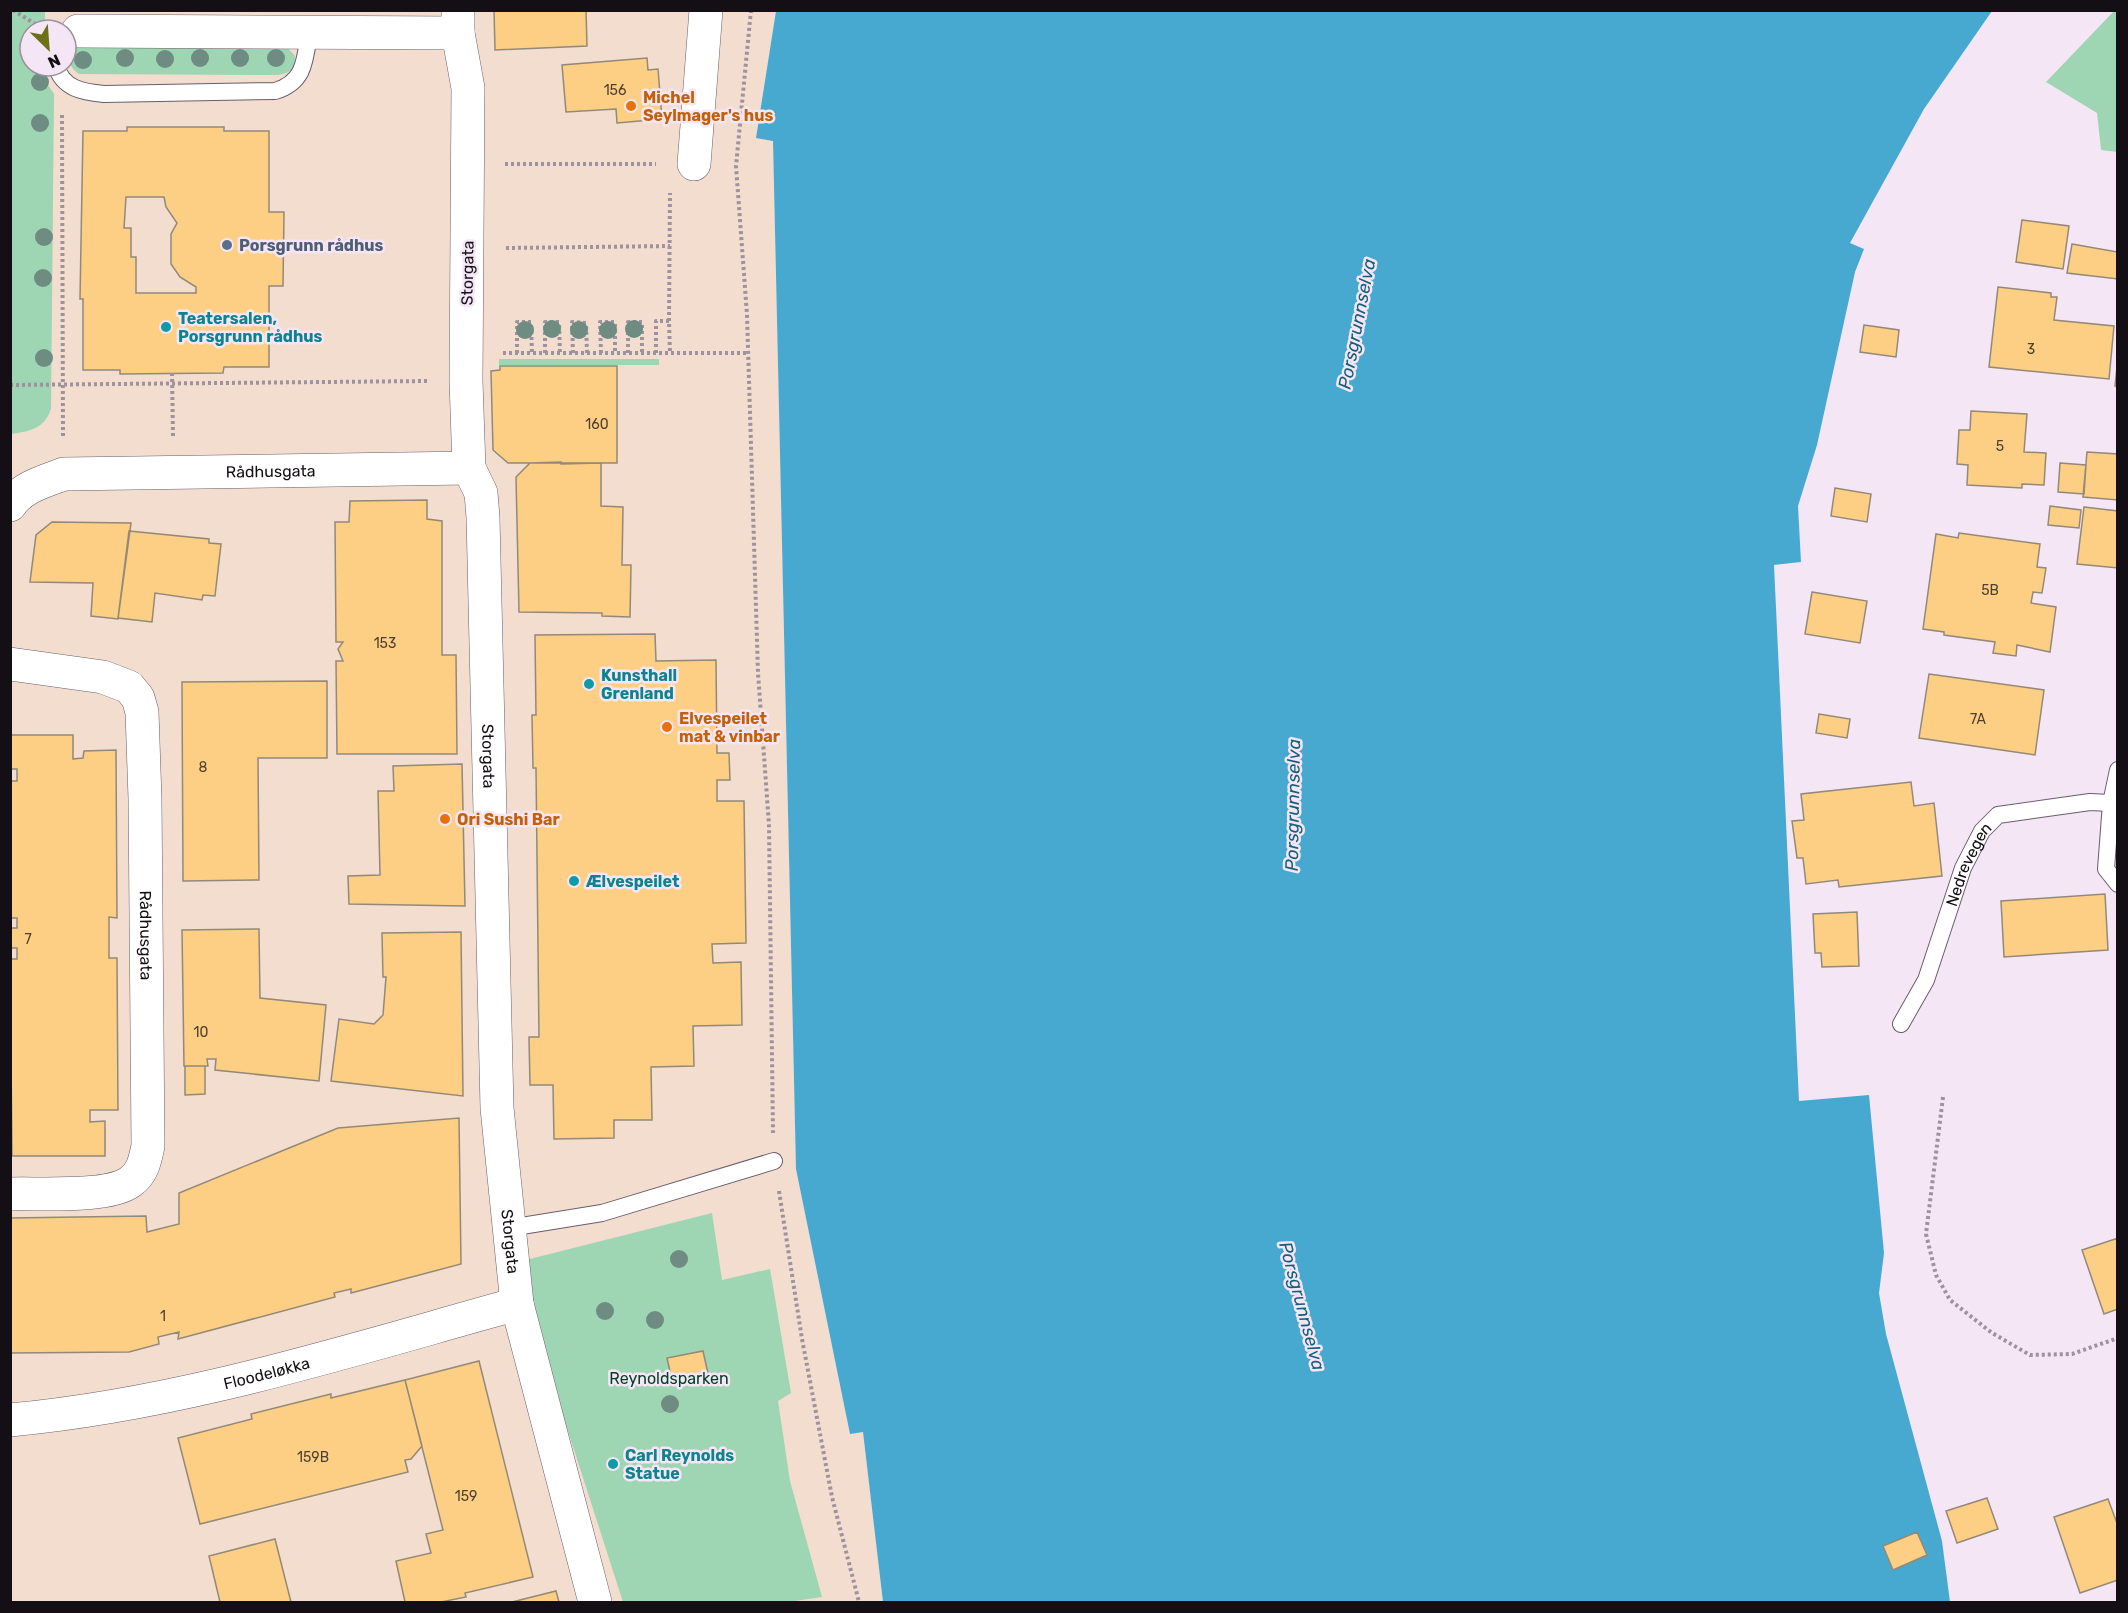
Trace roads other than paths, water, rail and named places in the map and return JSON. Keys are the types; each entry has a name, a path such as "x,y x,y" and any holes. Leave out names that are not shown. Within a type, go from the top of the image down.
{"street":[{"path":"694,164 706,10"},
{"path":"78,34 309,33 458,22"},
{"name":"Storgata","path":"458,22 468,88 466,381 469,468 481,493 483,517 497,1108 517,1304 595,1602"},
{"name":"Rådhusgata","path":"10,505 15,498 33,485 64,474 469,468"},
{"name":"Rådhusgata","path":"10,664 103,677 129,687 138,698 142,712 148,1146 145,1164 129,1183 100,1192 10,1194"},
{"name":"Floodeløkka","path":"10,1420 79,1414 152,1401 310,1362 517,1304"}],"lane":[{"path":"63,78 67,84 82,92 104,94 275,91 297,80 303,68 309,33"},
{"path":"2118,770 2111,803 2106,869 2118,884"},
{"name":"Nedrevegen","path":"1901,1024 1926,980 1963,868 1982,831 1998,815 2090,802 2111,803"},
{"path":"509,1228 602,1214 774,1161"}],"water":[{"name":"Porsgrunnselva","path":"776,11 1992,11 1924,109 1850,243 1864,249 1855,272 1817,445 1798,506 1801,562 1774,565 1799,1101 1869,1095 1884,1253 1879,1293 1886,1334 1942,1541 1950,1602 883,1602 863,1432 850,1434 796,1169 773,141 756,138"}],"place":[{"name":"Michel Seylmager's hus","path":"631,106"},
{"name":"Porsgrunn rådhus","path":"227,245"},
{"name":"Teatersalen, Porsgrunn rådhus","path":"166,327"},
{"name":"Kunsthall Grenland","path":"589,684"},
{"name":"Elvespeilet mat & vinbar","path":"667,727"},
{"name":"Ori Sushi Bar","path":"445,819"},
{"name":"Ælvespeilet","path":"574,881"},
{"name":"Carl Reynolds Statue","path":"613,1464"}],"park label":[{"name":"Reynoldsparken","path":"669,1378"}]}
